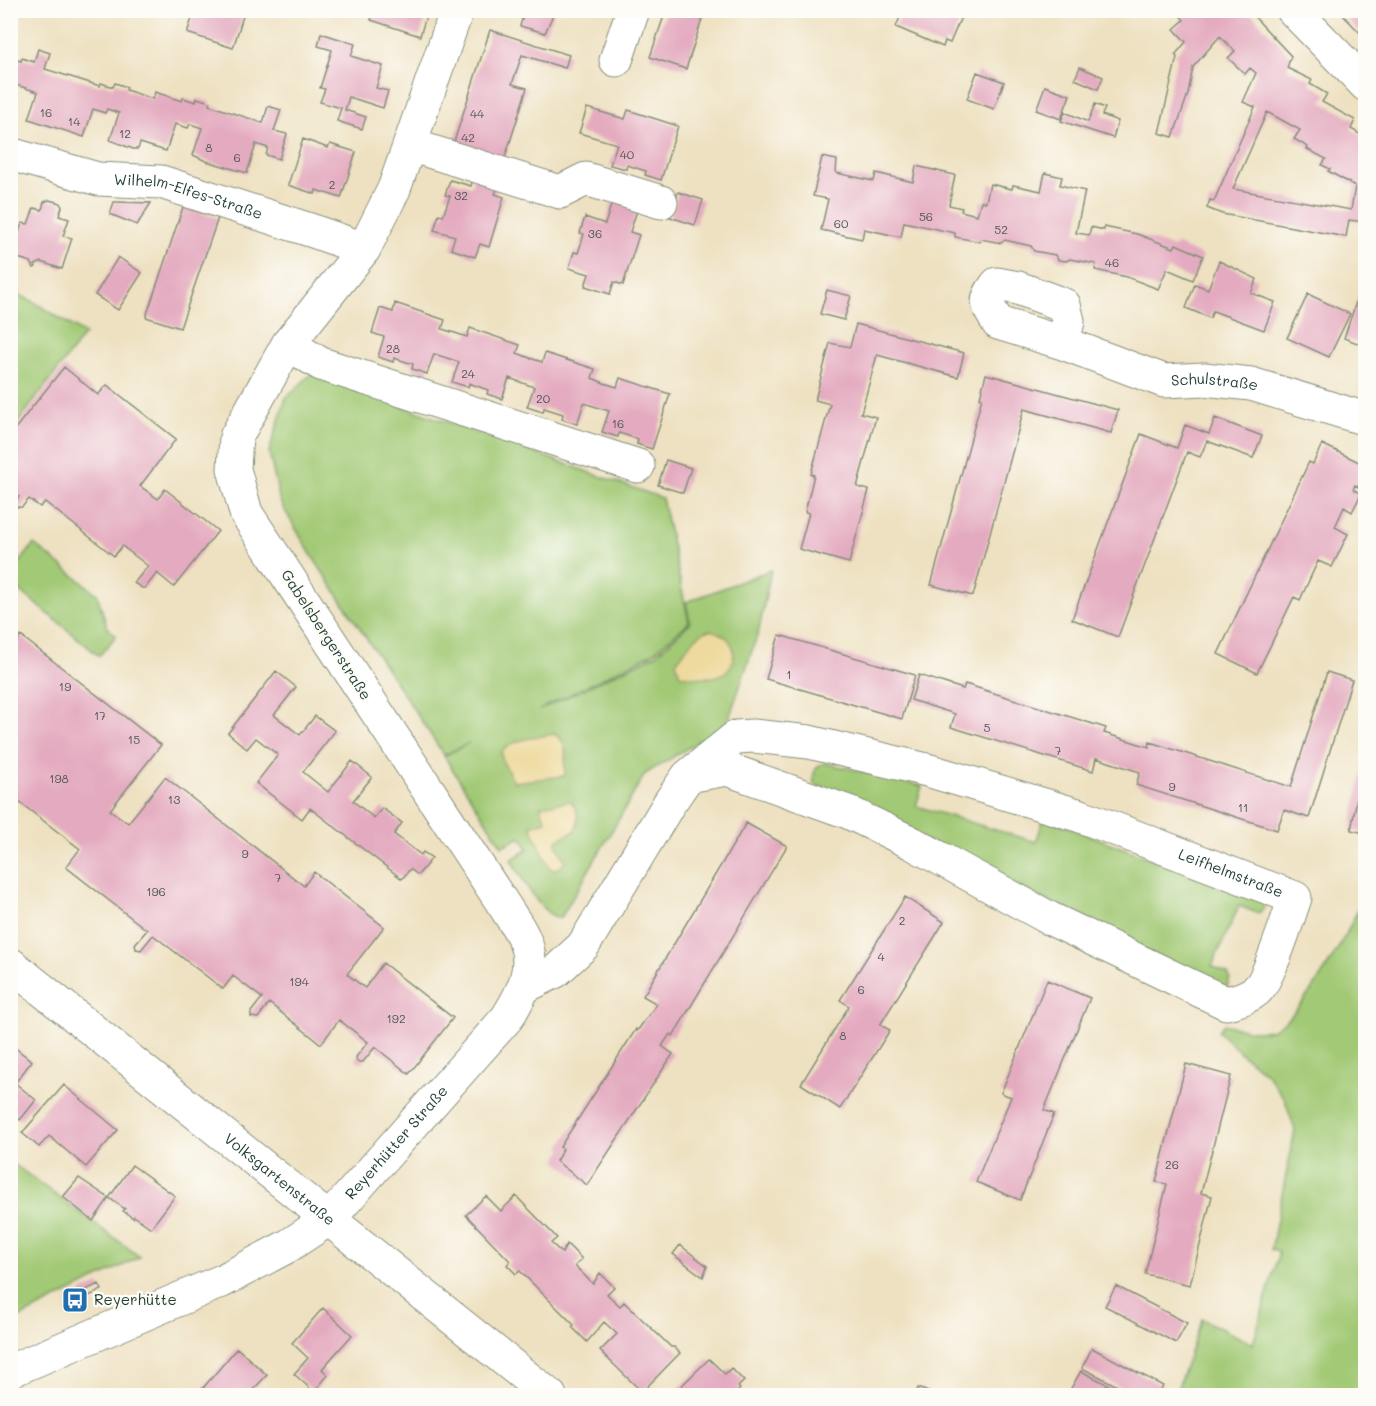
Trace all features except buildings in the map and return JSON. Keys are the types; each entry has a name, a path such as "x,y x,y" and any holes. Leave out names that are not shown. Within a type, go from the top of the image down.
{"street":[{"name":"Gabelsbergerstraße","path":"458,10 394,189 364,249 288,344 236,437 234,469 246,513 507,910"},
{"path":"616,60 633,10"},
{"path":"1293,10 1365,85"},
{"path":"410,145 560,192 586,179 661,202"},
{"name":"Wilhelm-Elfes-Straße","path":"10,154 98,179 161,182 364,249"},
{"name":"Schulstraße","path":"1063,343 1164,381 1203,380 1251,384 1365,419"},
{"path":"288,344 321,364 638,466"},
{"name":"Leifhelmstraße","path":"753,736 809,742 927,770 1070,813 1295,898 1268,971 1257,990 1237,1001 1226,1003 1049,918 848,812 727,769 679,789 735,737 753,736"},
{"path":"791,792 809,742"},
{"path":"524,987 556,971 583,946 679,789"},
{"name":"Reyerhütter Straße","path":"10,1371 222,1281 288,1246 329,1219 507,1018 524,987 530,964 525,940 507,910"},
{"name":"Volksgartenstraße","path":"10,964 550,1395"}],"green space":[{"path":"11,291 34,302 85,334 11,431"},
{"path":"311,374 662,498 689,622 653,653 539,710 655,655 690,623 686,602 771,570 759,630 727,724 645,774 562,916 558,918 551,915 538,902 511,860 528,849 521,837 502,846 444,756 469,743 444,755 312,556 280,502 269,452 286,398"},
{"path":"34,544 97,594 107,627 116,636 99,656 11,583 11,574"},
{"path":"824,763 922,786 916,806 1036,842 1044,818 1265,902 1265,906 1257,913 1239,906 1212,966 1228,974 1230,978 1227,987 1222,989 814,784 814,771"},
{"path":"1365,890 1365,1395 1175,1395 1202,1319 1253,1344 1279,1252 1271,1250 1295,1130 1285,1100 1268,1075 1218,1031 1224,1024 1247,1030 1270,1030 1296,1010 1340,946"},
{"path":"11,1162 140,1257 11,1322"}],"sand":[{"path":"710,630 724,635 731,643 734,654 728,670 718,676 704,678 680,675 676,662 695,639"},
{"path":"554,734 560,738 565,747 565,776 514,782 503,762 501,753 518,741"},
{"path":"571,801 578,815 577,827 575,831 558,839 556,844 565,860 562,866 553,870 549,867 531,826 546,821 540,806"}],"place":[{"name":"Reyerhütte","path":"75,1300"}]}
